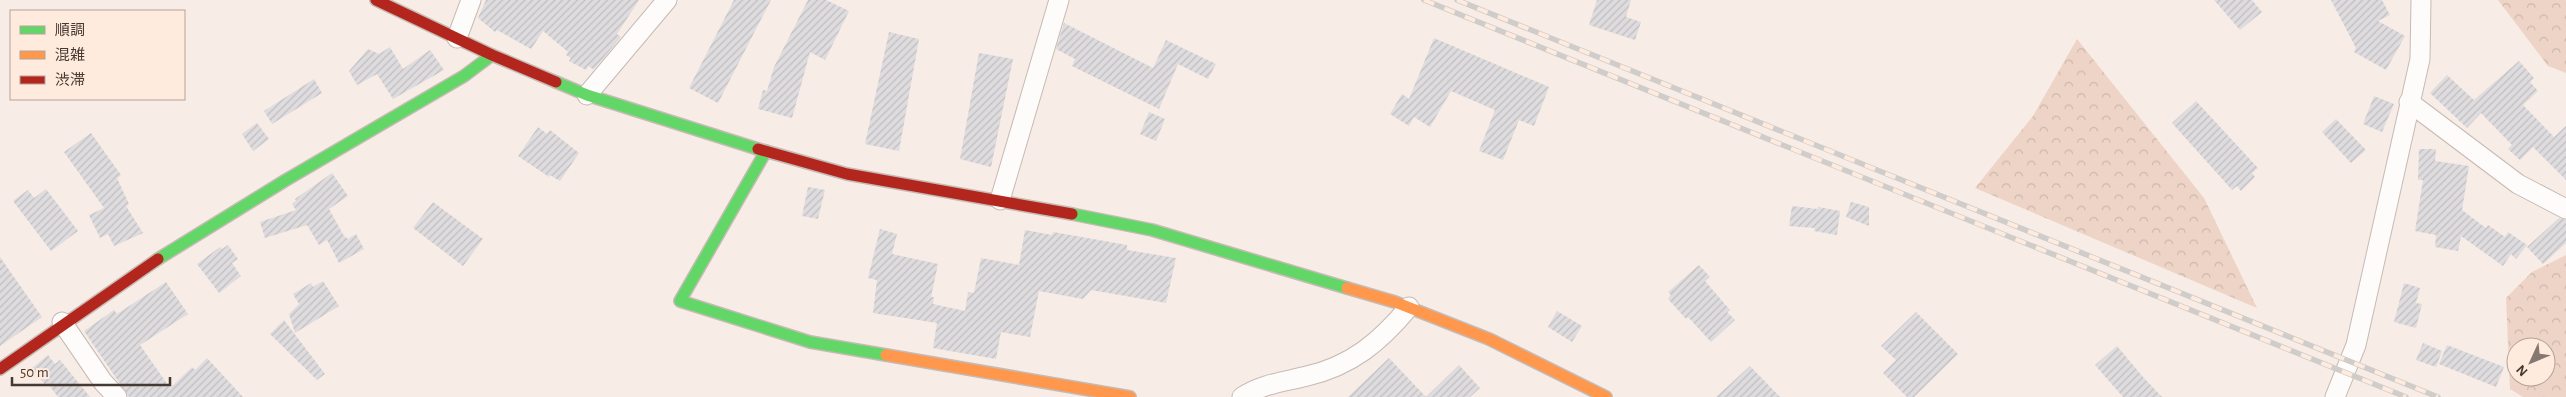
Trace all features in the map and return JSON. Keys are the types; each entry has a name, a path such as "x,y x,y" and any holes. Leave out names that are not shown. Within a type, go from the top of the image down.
{"street":[{"path":"376,0 492,55 587,95 766,151 847,174 1000,200 1152,230 1409,307 1489,339 1606,397"},
{"path":"457,38 470,0"},
{"path":"587,95 667,0"},
{"path":"1000,200 1059,0"},
{"path":"2335,397 2356,345 2420,59 2421,0"},
{"path":"0,369 62,322 278,183 464,76 492,55"},
{"path":"2409,102 2518,184 2566,209"},
{"path":"766,151 680,302 810,342 1130,397"},
{"path":"1242,397 1256,387 1309,376 1336,367 1372,348 1409,307"},
{"path":"62,322 103,382 117,397"}],"green space":[{"path":"2498,0 2566,0 2566,73 2548,66"},
{"path":"2077,39 2204,198 2257,308 1975,188 2033,116"},
{"path":"2566,255 2566,397 2523,397 2510,389 2510,387 2556,387 2556,337 2508,337 2506,298 2532,272"}],"building":[{"path":"486,0 639,0 617,34 621,37 596,67 593,69 588,66 586,70 569,61 571,58 566,55 568,52 543,31 531,49 497,30 495,32 478,18"},
{"path":"734,0 771,0 718,103 689,88"},
{"path":"808,0 826,0 849,11 825,60 810,52 792,118 758,109 763,90 767,91 774,67"},
{"path":"1597,0 1631,0 1626,17 1641,22 1635,40 1589,25"},
{"path":"2214,0 2252,0 2262,12 2240,30"},
{"path":"2331,0 2382,0 2390,15 2378,21 2405,36 2386,70 2354,52 2356,48"},
{"path":"1064,23 1153,68 1166,40 1216,64 1208,79 1178,64 1159,109 1072,66 1075,59 1056,49"},
{"path":"889,32 919,39 899,151 865,144"},
{"path":"1434,38 1549,87 1534,126 1519,120 1503,160 1479,151 1495,110 1451,91 1430,127 1414,117 1409,126 1390,114 1402,94 1409,99"},
{"path":"390,47 403,69 430,50 444,70 393,99 377,74 357,85 349,71 368,49 379,54"},
{"path":"979,53 1013,59 991,167 960,159"},
{"path":"2519,61 2534,78 2530,82 2538,91 2523,105 2554,137 2566,126 2566,180 2533,147 2520,160 2508,149 2512,145 2481,113 2467,128 2430,93 2447,75 2474,100"},
{"path":"314,79 322,93 272,124 264,111"},
{"path":"2374,96 2394,104 2382,132 2363,124"},
{"path":"2196,101 2258,168 2252,173 2255,177 2241,191 2237,186 2232,190 2172,123"},
{"path":"1149,112 1165,119 1156,141 1140,134"},
{"path":"2336,119 2366,150 2351,163 2322,132"},
{"path":"257,123 269,139 253,151 242,134"},
{"path":"538,127 547,134 550,130 579,153 560,181 550,175 549,177 518,156"},
{"path":"91,133 121,175 117,178 129,204 126,206 143,233 114,246 108,234 100,238 89,215 104,208 64,152"},
{"path":"2419,149 2436,149 2435,161 2469,166 2462,210 2486,228 2488,225 2505,237 2508,232 2527,245 2516,259 2511,254 2503,266 2461,236 2458,251 2435,247 2436,235 2415,231 2423,180 2418,180"},
{"path":"332,173 348,196 329,209 344,236 348,239 356,234 364,249 339,263 327,240 319,245 307,225 265,238 260,222 296,210 292,204 296,201 295,199"},
{"path":"808,187 825,190 818,219 802,216"},
{"path":"46,189 78,231 51,251 13,201 28,190 34,198"},
{"path":"433,202 483,239 463,266 413,228"},
{"path":"1851,202 1869,207 1869,226 1846,217"},
{"path":"1792,206 1818,209 1818,207 1840,211 1837,235 1814,231 1815,228 1789,226"},
{"path":"2559,218 2566,220 2566,243 2543,264 2527,247"},
{"path":"880,229 897,234 892,254 938,264 931,297 934,297 933,304 965,311 968,292 974,293 981,258 1019,265 1025,230 1052,235 1053,232 1127,245 1127,250 1176,258 1166,303 1091,290 1083,299 1039,291 1030,337 1001,332 996,359 933,348 937,323 873,313 877,280 868,278"},
{"path":"228,245 238,259 232,263 241,276 219,293 197,264 220,247 222,249"},
{"path":"0,257 42,317 0,346"},
{"path":"1699,265 1710,277 1705,281 1730,310 1727,312 1735,320 1711,342 1668,299 1671,295 1668,292"},
{"path":"323,281 339,306 295,333 289,314 299,304 293,294 311,283 313,287"},
{"path":"166,282 188,314 140,345 170,388 192,367 195,370 207,358 243,397 129,397 84,331 114,310 117,314"},
{"path":"2404,283 2420,288 2416,303 2422,304 2416,328 2394,322"},
{"path":"1557,311 1582,326 1572,342 1548,327"},
{"path":"1916,312 1958,354 1914,397 1907,397 1883,373 1896,360 1881,346"},
{"path":"284,320 325,374 317,380 270,334"},
{"path":"2423,343 2442,351 2436,367 2416,360"},
{"path":"2447,345 2504,367 2496,387 2439,364"},
{"path":"2117,346 2162,397 2123,397 2095,365"},
{"path":"48,355 55,364 60,360 90,397 58,397 48,384 46,386 32,368"},
{"path":"1389,358 1426,397 1348,397"},
{"path":"1459,365 1480,388 1470,397 1426,397"},
{"path":"1750,366 1780,397 1716,397"}],"railway":[{"path":"1424,0 2406,397"},
{"path":"1457,0 2438,397"}],"traffic: fast":[{"path":"158,259 286,180 464,76 492,55"},
{"path":"556,82 587,95 758,149"},
{"path":"766,151 680,301 810,342 886,355"},
{"path":"1072,214 1152,230 1347,288"}],"traffic: slow":[{"path":"1347,288 1395,302 1489,339 1606,397"},
{"path":"886,355 1130,397"}],"traffic: jam":[{"path":"376,0 492,55 556,82"},
{"path":"758,149 847,174 1072,214"},
{"path":"0,369 158,259"}]}
